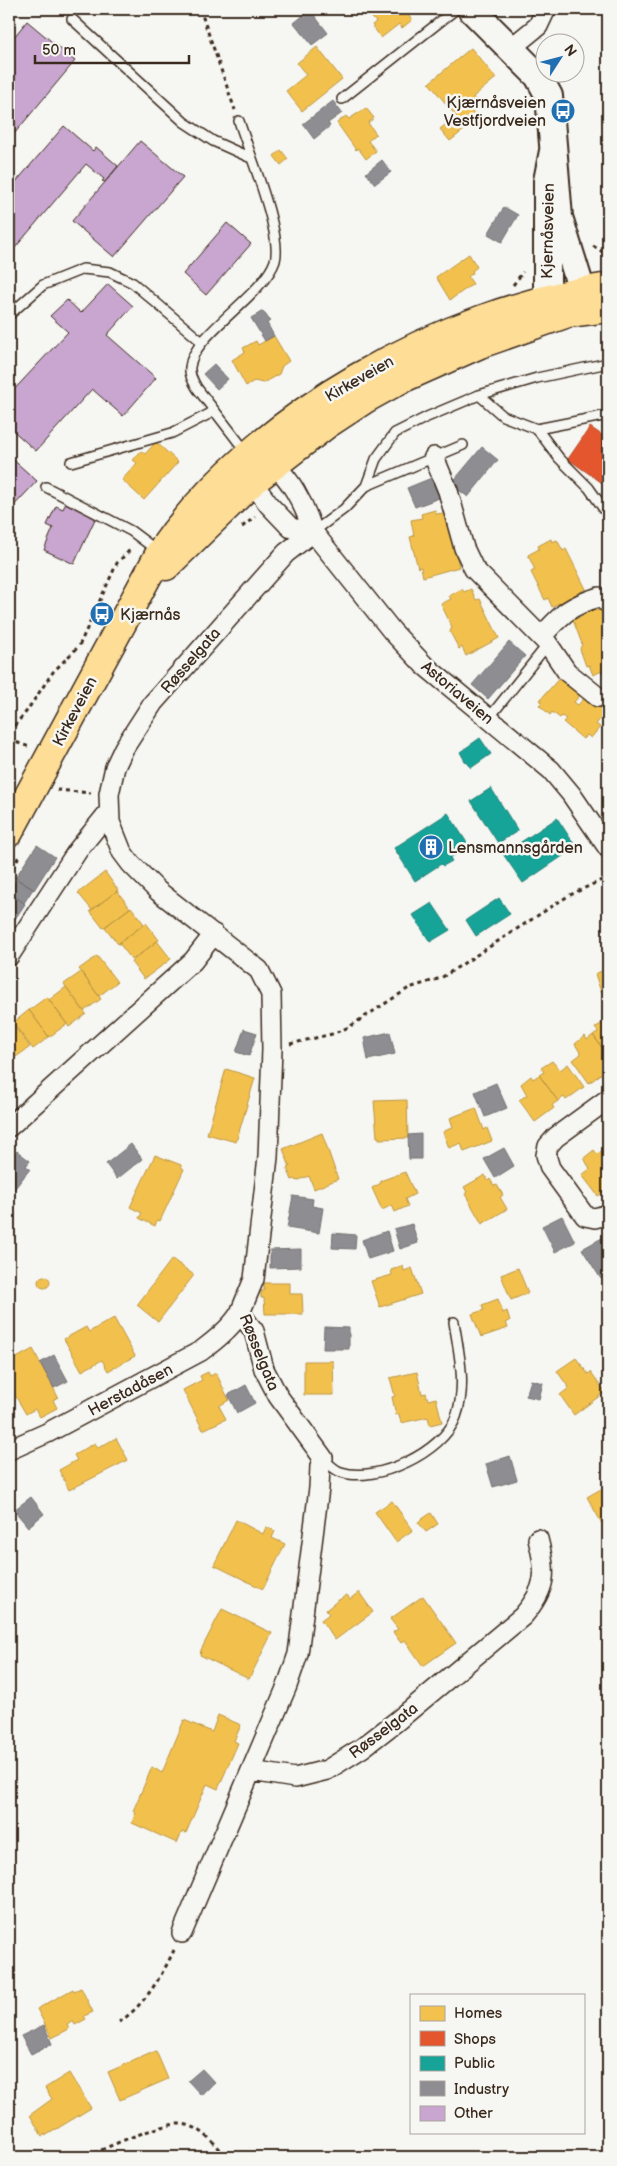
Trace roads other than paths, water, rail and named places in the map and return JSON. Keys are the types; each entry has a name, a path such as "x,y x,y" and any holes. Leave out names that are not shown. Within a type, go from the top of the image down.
{"main road":[{"name":"Kjernåsveien","path":"470,9 538,76 548,96 559,216 577,297"},
{"name":"Kirkeveien","path":"9,832 111,641 141,590 157,551 207,494 261,459 327,424 365,399 401,380 577,297 608,308"},
{"name":"Kirkeveien","path":"157,551 252,482 261,459"}],"street":[{"path":"511,48 538,26 546,9"},
{"path":"434,457 448,491 464,548 474,569 545,641 567,672 598,697"},
{"name":"Astoriaveien","path":"261,459 292,487 307,513 313,532 392,631 424,665 551,770 571,794 608,848"},
{"path":"252,482 291,528 313,532"},
{"name":"Røsselgata","path":"313,532 286,553 153,703 124,748 115,767 109,804 118,842 131,864 158,891 259,970 271,994 272,1049 268,1157 254,1279 240,1313 254,1331 264,1369 278,1396 323,1458"},
{"path":"545,641 563,612 580,602 604,600"},
{"name":"Røsselgata","path":"9,956 109,804"},
{"path":"9,1127 193,961 214,934"},
{"path":"608,1100 556,1137 548,1146 546,1155 550,1168 585,1216 595,1218 608,1214"},
{"name":"Herstadåsen","path":"9,1450 47,1433 201,1351 216,1341 236,1320 240,1313"},
{"path":"182,1933 287,1686 298,1654 318,1498 320,1466 323,1458"},
{"name":"Røsselgata","path":"251,1771 295,1778 327,1770 362,1748 397,1721 523,1616 534,1604 545,1576 545,1563 538,1539"}],"lane":[{"path":"342,99 456,9"},
{"path":"72,19 184,122 212,141 251,158"},
{"path":"239,121 271,220 276,245 275,260 252,293 202,342 194,354 190,366 190,376 215,411 261,459"},
{"path":"9,315 43,285 82,269 110,272 133,283 202,342"},
{"path":"366,486 376,459 394,433 426,416 480,395 537,378 608,363"},
{"path":"480,395 503,416 536,429 559,458 589,488 608,515"},
{"path":"71,462 172,432 215,411"},
{"path":"536,429 608,414"},
{"path":"313,532 344,509 366,486 463,445"},
{"path":"46,487 131,531 157,551"},
{"path":"489,718 545,641"},
{"path":"323,1458 340,1472 358,1475 378,1472 420,1455 443,1435 455,1420 462,1397 461,1365 454,1322"}],"place":[{"name":"Kjærnåsveien Vestfjordveien","path":"563,111"},
{"name":"Kjærnås","path":"102,614"},
{"name":"Lensmannsgården","path":"431,847"}]}
